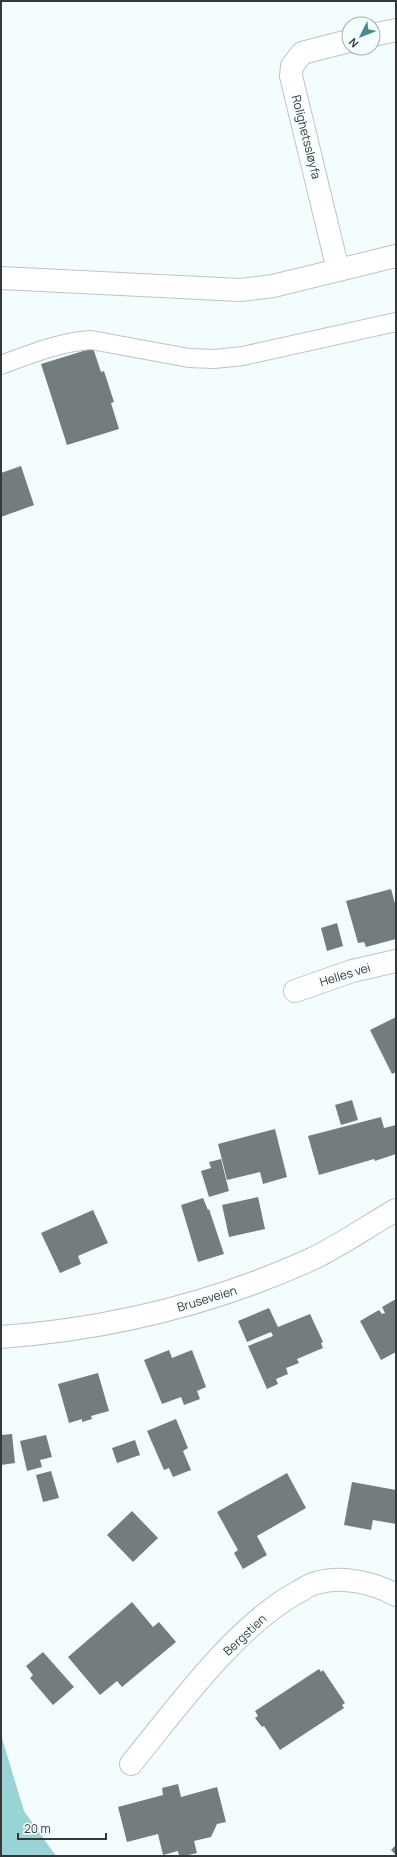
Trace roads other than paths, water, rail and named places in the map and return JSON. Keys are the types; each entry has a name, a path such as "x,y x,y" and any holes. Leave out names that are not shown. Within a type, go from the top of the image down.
{"street":[{"path":"381,34 396,30"},
{"name":"Rolighetssløyfa","path":"338,270 291,76 292,66 302,53 341,44"},
{"path":"1,278 240,290 273,286 396,256"},
{"name":"Helles vei","path":"295,991 352,971 396,961"},
{"name":"Bruseveien","path":"1,1337 51,1333 118,1322 223,1294 260,1281 313,1258 396,1210"},
{"name":"Bergstien","path":"131,1764 216,1663 241,1636 285,1599 316,1583 340,1580 369,1584 396,1595"}],"lane":[{"path":"1,365 41,350 77,341 91,340 189,358 214,360 243,356 396,322"}]}
